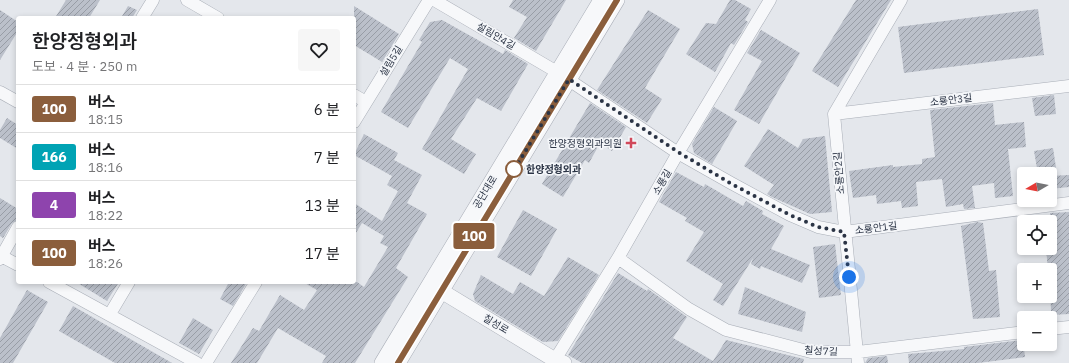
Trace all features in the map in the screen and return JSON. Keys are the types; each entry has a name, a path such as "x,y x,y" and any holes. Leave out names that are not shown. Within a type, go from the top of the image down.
{"street":[{"path":"143,16 152,0"},
{"path":"187,0 215,16"},
{"name":"설림5길","path":"356,119 429,0"},
{"name":"설림안4길","path":"434,0 563,76"},
{"name":"공단대로","path":"563,76 601,0"},
{"name":"공단대로","path":"382,363 435,287 563,76 617,0"},
{"name":"소룡길","path":"557,362 678,152 770,0"},
{"path":"834,114 901,0"},
{"name":"소룡안1길","path":"563,76 678,152 730,183 790,215 818,227 844,232 1069,203"},
{"name":"소룡안3길","path":"834,114 1069,86"},
{"path":"0,92 16,101"},
{"path":"356,96 366,102"},
{"name":"소룡안2길","path":"834,114 844,232 858,357"},
{"path":"16,231 1,257 16,264"},
{"name":"칠성7길","path":"618,258 689,309 726,330 811,352 858,357 1017,333"},
{"path":"53,284 197,363"},
{"path":"110,314 128,284"},
{"path":"206,363 255,284"},
{"name":"공단대로","path":"398,363 435,287"},
{"name":"칠성로","path":"435,287 557,362"},
{"path":"1057,328 1069,326"}],"building":[{"path":"66,0 100,0 90,16 56,16"},
{"path":"513,0 566,0 536,51 514,38 527,17 509,7"},
{"path":"730,0 735,0 751,9 745,20 748,22 734,45 731,43 715,72 686,54 706,23 716,24"},
{"path":"856,0 891,0 838,87 812,71"},
{"path":"128,6 137,10 133,16 122,16"},
{"path":"354,6 399,34 382,62 356,46 356,16 354,16"},
{"path":"1038,9 1044,55 904,73 898,27"},
{"path":"0,10 16,21 16,34 0,60"},
{"path":"648,10 680,29 645,88 662,99 647,123 597,90"},
{"path":"442,20 503,54 505,50 528,64 501,111 477,98 451,139 476,154 464,174 422,149 468,69 450,58 408,128 381,112 422,42 419,40 430,22"},
{"path":"761,30 800,53 759,124 734,110 762,61 747,53"},
{"path":"1054,95 1056,114 1035,116 1032,98"},
{"path":"590,103 626,127 612,151 600,143 589,163 585,160 563,197 542,184"},
{"path":"993,103 995,125 1024,122 1026,147 1008,149 1013,196 995,198 994,183 972,186 975,208 964,209 963,204 946,207 942,179 916,182 918,206 902,208 901,201 877,204 876,195 853,198 849,171 893,165 893,167 922,164 922,159 935,157 930,110"},
{"path":"714,107 737,121 712,164 694,153 692,144"},
{"path":"7,118 16,124 16,148 0,138 0,130"},
{"path":"768,129 798,148 803,139 825,136 832,212 810,214 772,197 767,194 774,185 744,166"},
{"path":"364,134 398,153 394,160 422,175 407,203 427,214 396,268 408,277 355,363 322,363 326,356 278,328 257,363 231,363 253,328 259,331 280,295 304,310 317,290 306,284 356,284 357,282 364,287 388,247 380,243 384,236 362,223 356,233 356,204 382,221 398,191 387,185 392,176 356,156 356,151"},
{"path":"1053,148 1056,167 1037,167 1034,151"},
{"path":"676,172 704,187 705,184 743,206 746,201 763,211 762,214 784,226 771,249 810,265 802,283 761,266 760,269 751,264 753,258 723,306 713,300 723,284 686,261 704,232 685,221 687,218 659,202"},
{"path":"1069,175 1069,187 1057,188 1057,176"},
{"path":"0,198 16,208 16,221 12,223 3,238 0,236"},
{"path":"523,210 557,229 531,276 497,257"},
{"path":"1069,212 1069,314 1057,315 1057,311 1051,311 1051,303 1057,303 1057,263 1047,263 1047,255 1057,255 1057,215 1050,215 1050,213"},
{"path":"977,222 983,223 989,271 996,270 1000,317 973,319 961,226"},
{"path":"835,244 841,295 819,298 813,247"},
{"path":"568,257 599,275 558,341 543,342 475,301 473,294 481,275 513,294 520,282 544,296"},
{"path":"618,273 647,291 648,289 687,317 673,338 713,361 726,340 804,359 803,363 582,363 568,355"},
{"path":"79,284 118,284 107,301"},
{"path":"228,284 246,284 233,306 220,299"},
{"path":"745,287 806,312 802,332 738,314"},
{"path":"27,290 48,302 13,363 0,363 0,338"},
{"path":"73,306 172,363 115,363 59,331"},
{"path":"193,318 213,330 199,354 179,343"},
{"path":"1017,341 1017,351 1024,351 1025,357 978,363 909,363 908,354 964,349 964,347"},
{"path":"887,356 888,363 865,363 868,358"}],"bus line":[{"name":"100","path":"398,363 617,0"}],"place":[{"name":"한양정형외과의원","path":"631,143"},
{"name":"한양정형외과","path":"514,169"}],"route":[{"path":"514,169 511,175 569,79 678,152 730,183 790,215 818,227 844,232 849,277"}]}
